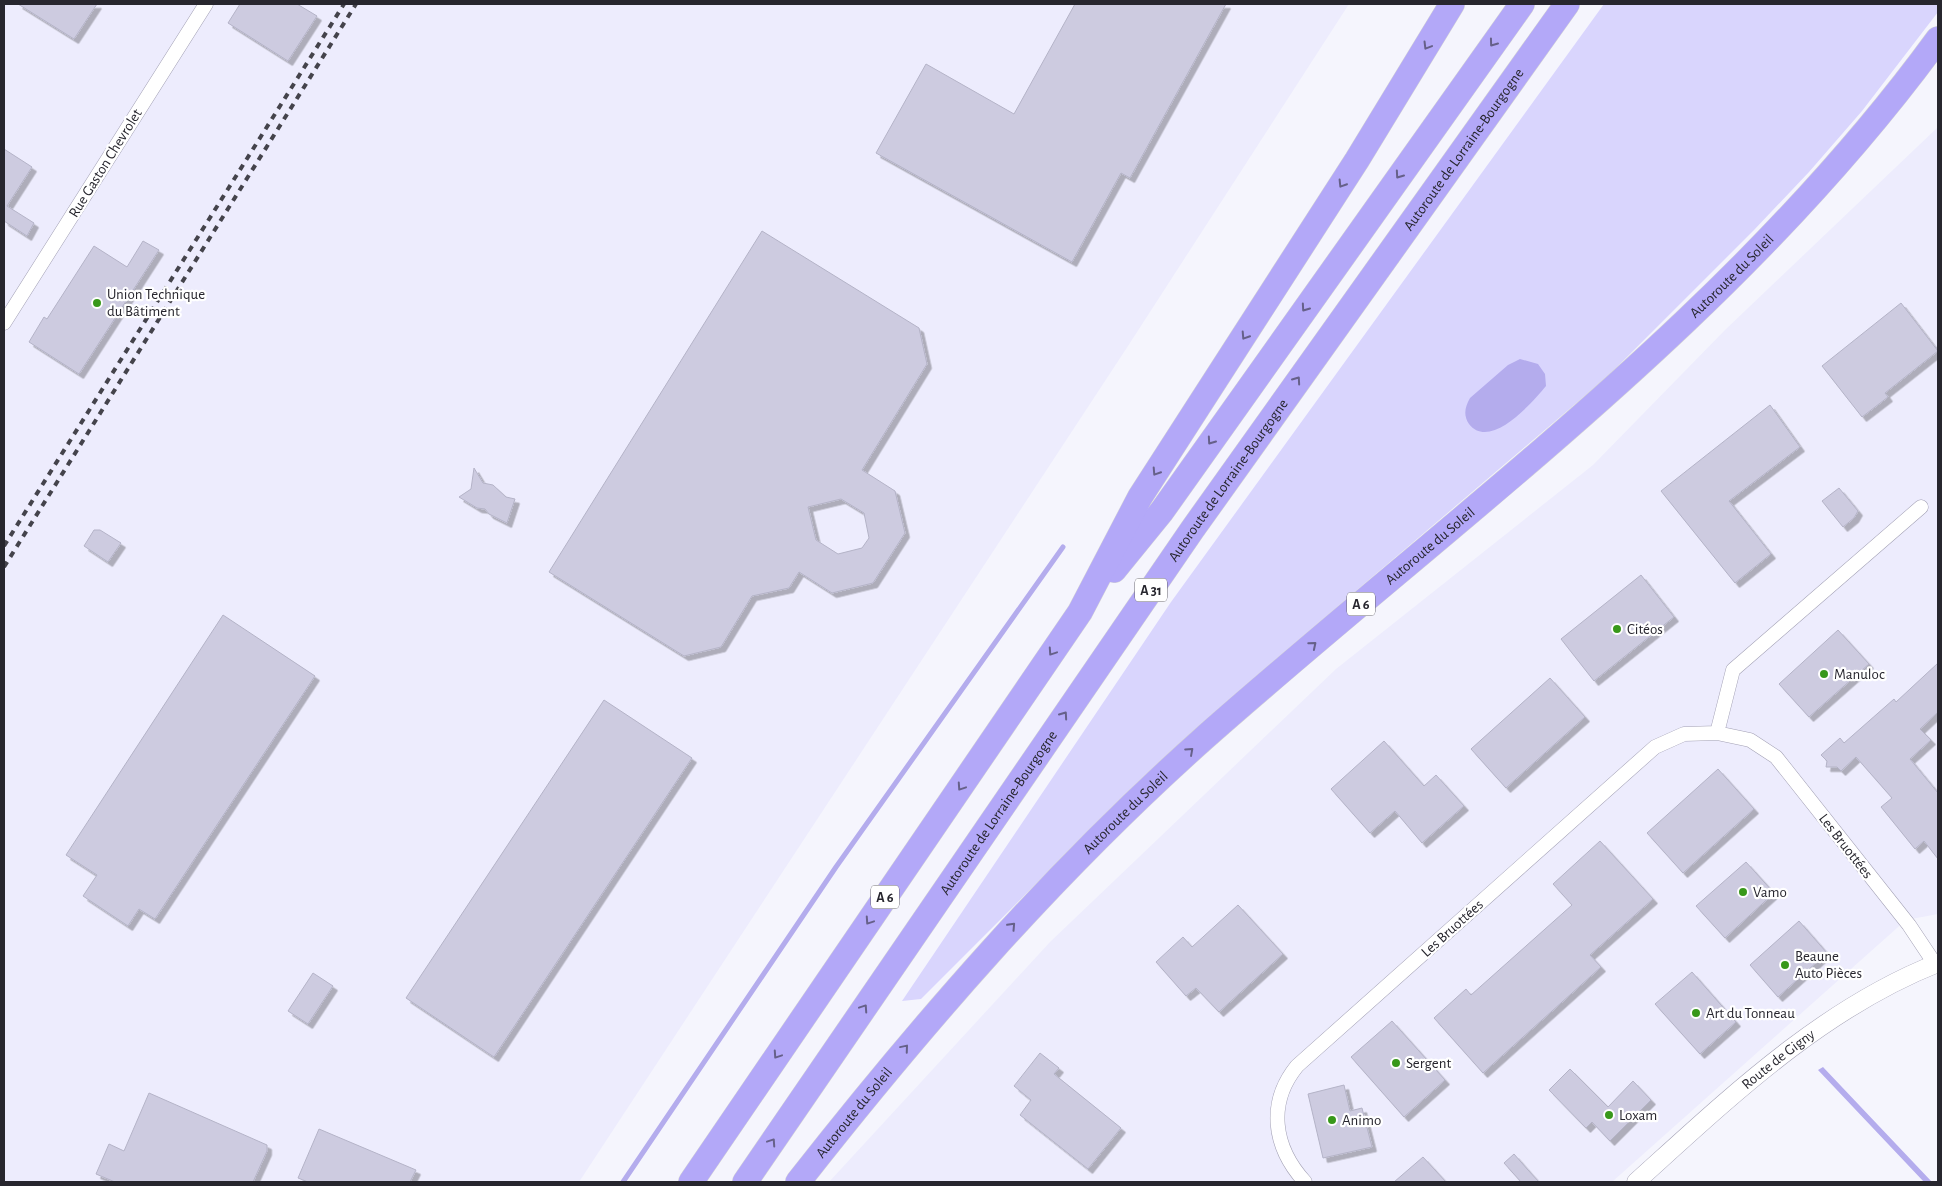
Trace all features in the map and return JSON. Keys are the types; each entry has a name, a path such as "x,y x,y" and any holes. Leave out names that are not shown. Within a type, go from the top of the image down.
{"highway":[{"name":"A 6","path":"691,1182 1080,612 1140,497 1325,210 1452,4"},
{"name":"A 31","path":"1080,612 1162,511 1522,4"},
{"name":"Autoroute de Lorraine-Bourgogne","path":"745,1182 1192,530 1567,4"},
{"name":"Autoroute du Soleil","path":"798,1182 877,1082 955,990 1078,857 1216,727 1546,449 1699,310 1771,238 1842,160 1938,40"}],"street":[{"name":"Rue Gaston Chevrolet","path":"4,323 206,4"},
{"path":"1717,733 1732,670 1921,507"},
{"name":"Les Bruottées","path":"1305,1182 1288,1158 1278,1131 1276,1112 1280,1093 1297,1066 1655,747 1684,734 1717,733 1750,740 1776,757 1909,925 1937,964"},
{"name":"Route de Gigny","path":"1636,1182 1752,1080 1810,1034 1868,996 1937,964"}],"shaded area":[{"path":"4,4 1349,4 1128,346 579,1182 4,1182"},
{"path":"1604,4 1938,4 1938,12 1862,111 1809,172 1754,230 1607,377 1254,678 1138,782 921,999 902,1001 1171,602"},
{"path":"1938,127 1938,914 1906,920 1612,1182 829,1182 1050,942 1336,669 1593,465 1725,330"},
{"path":"1520,359 1538,364 1545,374 1546,386 1510,422 1488,432 1478,431 1469,424 1465,414 1470,398 1508,365"},
{"path":"1823,1067 1932,1182 1924,1182 1818,1070"}],"building":[{"path":"18,4 97,4 74,39"},
{"path":"240,4 297,4 317,16 288,61 228,23"},
{"path":"1075,4 1226,4 1130,178 1121,173 1072,262 876,153 926,64 1014,114"},
{"path":"4,149 32,167 7,206 34,223 27,236 4,221"},
{"path":"762,231 919,328 927,364 862,470 895,491 905,533 873,583 832,593 799,572 789,588 752,596 721,647 684,656 549,572","holes":["841,499 864,513 869,538 862,548 838,554 816,540 808,507"]},
{"path":"143,241 159,250 79,374 29,342 44,317 47,319 94,246 127,267"},
{"path":"1901,303 1938,351 1885,393 1888,397 1862,417 1822,366"},
{"path":"1770,405 1800,447 1729,501 1771,554 1735,583 1661,491"},
{"path":"474,468 483,483 493,485 506,497 515,499 507,523 489,514 485,509 477,508 459,497 471,489"},
{"path":"1839,488 1858,511 1854,518 1843,527 1822,501"},
{"path":"94,530 100,530 121,543 108,562 84,546"},
{"path":"1641,575 1674,617 1594,681 1561,639"},
{"path":"223,615 315,676 155,919 139,909 128,926 83,896 97,875 66,855"},
{"name":"Manuloc","path":"1838,630 1869,664 1809,717 1779,684"},
{"path":"1938,663 1938,712 1920,729 1931,740 1910,759 1938,793 1938,859 1924,841 1915,849 1881,807 1892,798 1856,757 1841,771 1837,767 1826,767 1827,761 1821,755 1840,738 1844,743 1894,699 1896,702"},
{"path":"1550,678 1585,717 1506,788 1471,749"},
{"path":"604,700 692,758 494,1057 406,998"},
{"path":"1384,741 1424,786 1436,775 1464,806 1422,843 1395,811 1370,833 1331,789"},
{"path":"1718,769 1754,809 1683,873 1647,833"},
{"path":"1600,841 1653,899 1590,955 1601,967 1483,1073 1434,1018 1466,989 1471,995 1572,905 1553,884"},
{"path":"1746,862 1774,893 1725,938 1696,906"},
{"path":"1238,905 1283,954 1219,1012 1196,988 1186,996 1156,962 1183,937 1192,947"},
{"path":"1799,921 1827,953 1778,997 1750,965"},
{"name":"Art du Tonneau","path":"1692,972 1736,1022 1700,1054 1655,1004"},
{"path":"313,973 333,986 308,1024 288,1011"},
{"path":"1392,1021 1445,1080 1404,1117 1351,1057"},
{"path":"1040,1053 1059,1068 1054,1074 1121,1128 1088,1169 1020,1115 1031,1100 1014,1086"},
{"path":"1570,1069 1608,1107 1633,1081 1651,1100 1610,1141 1592,1122 1586,1128 1549,1090"},
{"path":"1344,1085 1350,1111 1362,1108 1372,1147 1323,1158 1308,1094"},
{"path":"149,1093 267,1145 267,1151 253,1182 115,1182 96,1174 109,1144 124,1151"},
{"path":"319,1129 416,1170 410,1182 308,1182 298,1178"},
{"path":"1514,1154 1539,1182 1521,1182 1504,1163"},
{"path":"1423,1157 1446,1182 1394,1182"}],"waterway":[{"path":"623,1182 836,867 1063,547"}],"railway":[{"path":"4,546 344,4"},
{"path":"4,567 356,4"}],"place":[{"name":"Union Technique du Bâtiment","path":"97,303"},
{"name":"Citéos","path":"1617,629"},
{"name":"Manuloc","path":"1824,674"},
{"name":"Vamo","path":"1743,892"},
{"name":"Beaune Auto Pièces","path":"1785,965"},
{"name":"Art du Tonneau","path":"1696,1013"},
{"name":"Sergent","path":"1396,1063"},
{"name":"Loxam","path":"1609,1115"},
{"name":"Animo","path":"1332,1120"}]}
